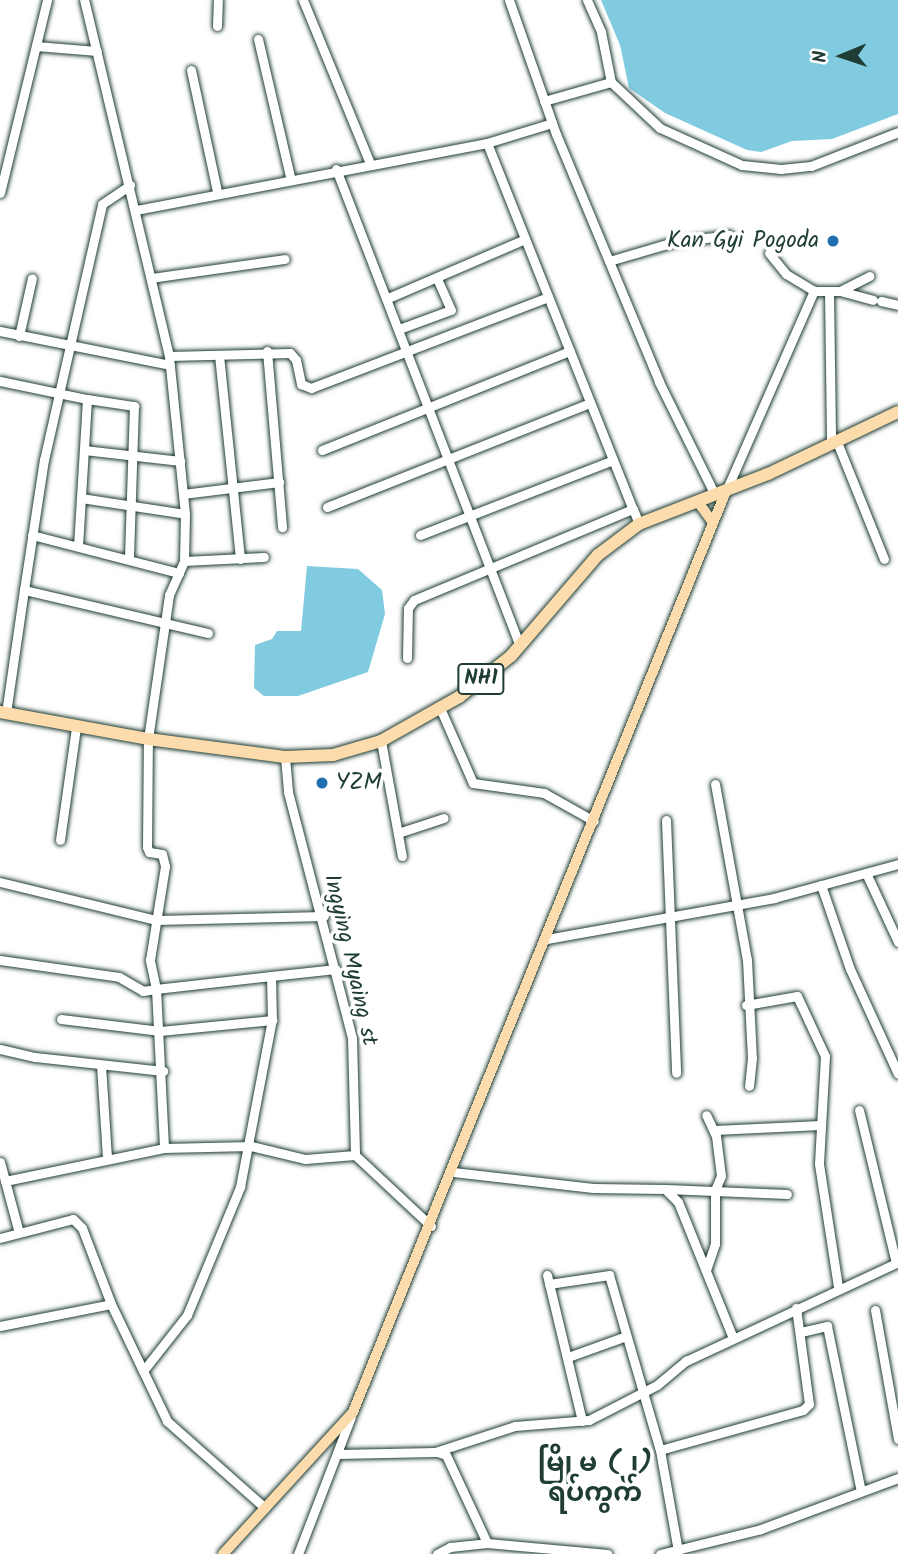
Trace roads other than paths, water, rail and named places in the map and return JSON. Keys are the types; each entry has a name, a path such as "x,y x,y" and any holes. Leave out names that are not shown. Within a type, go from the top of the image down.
{"highway":[{"name":"NH1","path":"3,713 76,728 285,757 333,755 381,741 440,708 520,646 598,555 639,524 720,493 898,412"}],"main road":[{"path":"223,1554 353,1412 547,939 712,521 720,493"},
{"path":"698,502 712,521"}],"street":[{"path":"0,193 47,0"},
{"path":"84,0 130,185 169,361 185,514 184,561 164,624 148,739 147,847 149,852 162,854 165,866 150,960 156,989 163,1071 164,1148"},
{"path":"217,26 218,0"},
{"path":"303,0 370,163"},
{"path":"509,0 552,122 659,382 720,493"},
{"path":"587,0 601,32 611,82 660,128 741,165 796,169 898,132"},
{"path":"258,39 290,177"},
{"path":"36,46 97,51"},
{"path":"191,70 217,191"},
{"path":"544,101 611,82"},
{"path":"135,210 290,177 486,143 552,122"},
{"path":"486,143 639,524"},
{"path":"335,169 388,298 520,646"},
{"path":"3,713 32,535 102,204 130,185"},
{"path":"609,261 674,242 730,236"},
{"path":"388,298 525,239"},
{"path":"769,253 786,274 814,291 840,291 898,305"},
{"path":"151,278 285,259"},
{"path":"840,291 869,276"},
{"path":"19,336 32,278"},
{"path":"399,329 451,310 437,278"},
{"path":"720,493 814,291"},
{"path":"829,292 834,443 884,559"},
{"path":"0,331 70,347 169,361 267,351 294,356 301,384 311,388 548,297"},
{"path":"267,351 282,527"},
{"path":"322,450 429,405 570,351"},
{"path":"219,355 240,559"},
{"path":"0,381 61,395 134,406 128,559"},
{"path":"78,545 87,399"},
{"path":"327,507 590,403"},
{"path":"84,450 180,461"},
{"path":"420,535 613,460"},
{"path":"183,494 279,482"},
{"path":"81,498 185,514"},
{"path":"407,658 410,604 633,509"},
{"path":"32,535 179,573"},
{"path":"184,561 264,557"},
{"path":"24,590 208,633"},
{"path":"440,708 473,783 544,793 594,821"},
{"path":"60,840 76,728"},
{"path":"381,741 402,856"},
{"name":"Ingying Myaing st","path":"285,757 288,792 324,916 352,1038 355,1155"},
{"path":"715,784 747,960 746,1005 752,1058 749,1086"},
{"path":"398,833 444,818"},
{"path":"666,820 676,1073"},
{"path":"547,939 735,904 898,864"},
{"path":"866,873 898,942"},
{"path":"0,882 156,920 324,916"},
{"path":"821,885 850,970 898,1074"},
{"path":"0,960 120,977 143,991 336,969"},
{"path":"143,1371 187,1315 231,1213 251,1146 272,1020 271,976"},
{"path":"746,1005 799,997 825,1056 820,1164 838,1287"},
{"path":"61,1019 160,1031 272,1020"},
{"path":"0,1049 101,1065 163,1071"},
{"path":"101,1065 107,1157"},
{"path":"435,1452 515,1426 582,1421 643,1392 686,1361 838,1287 897,1263 859,1110"},
{"path":"706,1115 714,1130 721,1176 715,1190 716,1244 706,1270"},
{"path":"714,1130 821,1125"},
{"path":"5,1181 107,1157 164,1148 251,1146 305,1159 355,1155 431,1226"},
{"path":"0,1162 19,1233"},
{"path":"453,1172 593,1188 787,1194"},
{"path":"664,1189 678,1202 733,1338"},
{"path":"0,1238 73,1219 82,1228 111,1304 167,1421 265,1508"},
{"path":"582,1421 548,1280 610,1275 660,1450 678,1550"},
{"path":"0,1326 111,1304"},
{"path":"660,1450 803,1410 810,1404 802,1332 796,1308"},
{"path":"875,1310 898,1439"},
{"path":"802,1332 827,1326 861,1491"},
{"path":"568,1357 626,1336"},
{"path":"298,1554 353,1412"},
{"path":"337,1454 435,1452 446,1455 487,1543"},
{"path":"660,1554 761,1529 898,1478"},
{"path":"437,1554 450,1547 487,1543 544,1551 607,1554"}],"water":[{"path":"601,0 898,0 898,114 832,139 792,141 761,152 747,150 665,113 629,88 620,45"},
{"path":"307,566 358,569 382,590 385,614 368,672 298,696 264,696 254,688 255,645 272,639 277,631 301,631"}],"place":[{"name":"Kan Gyi Pogoda","path":"833,241"},
{"name":"YZM","path":"322,783"}],"district":[{"name":"မြို့မ (၂) ရပ်ကွက်","path":"595,1480"}]}
